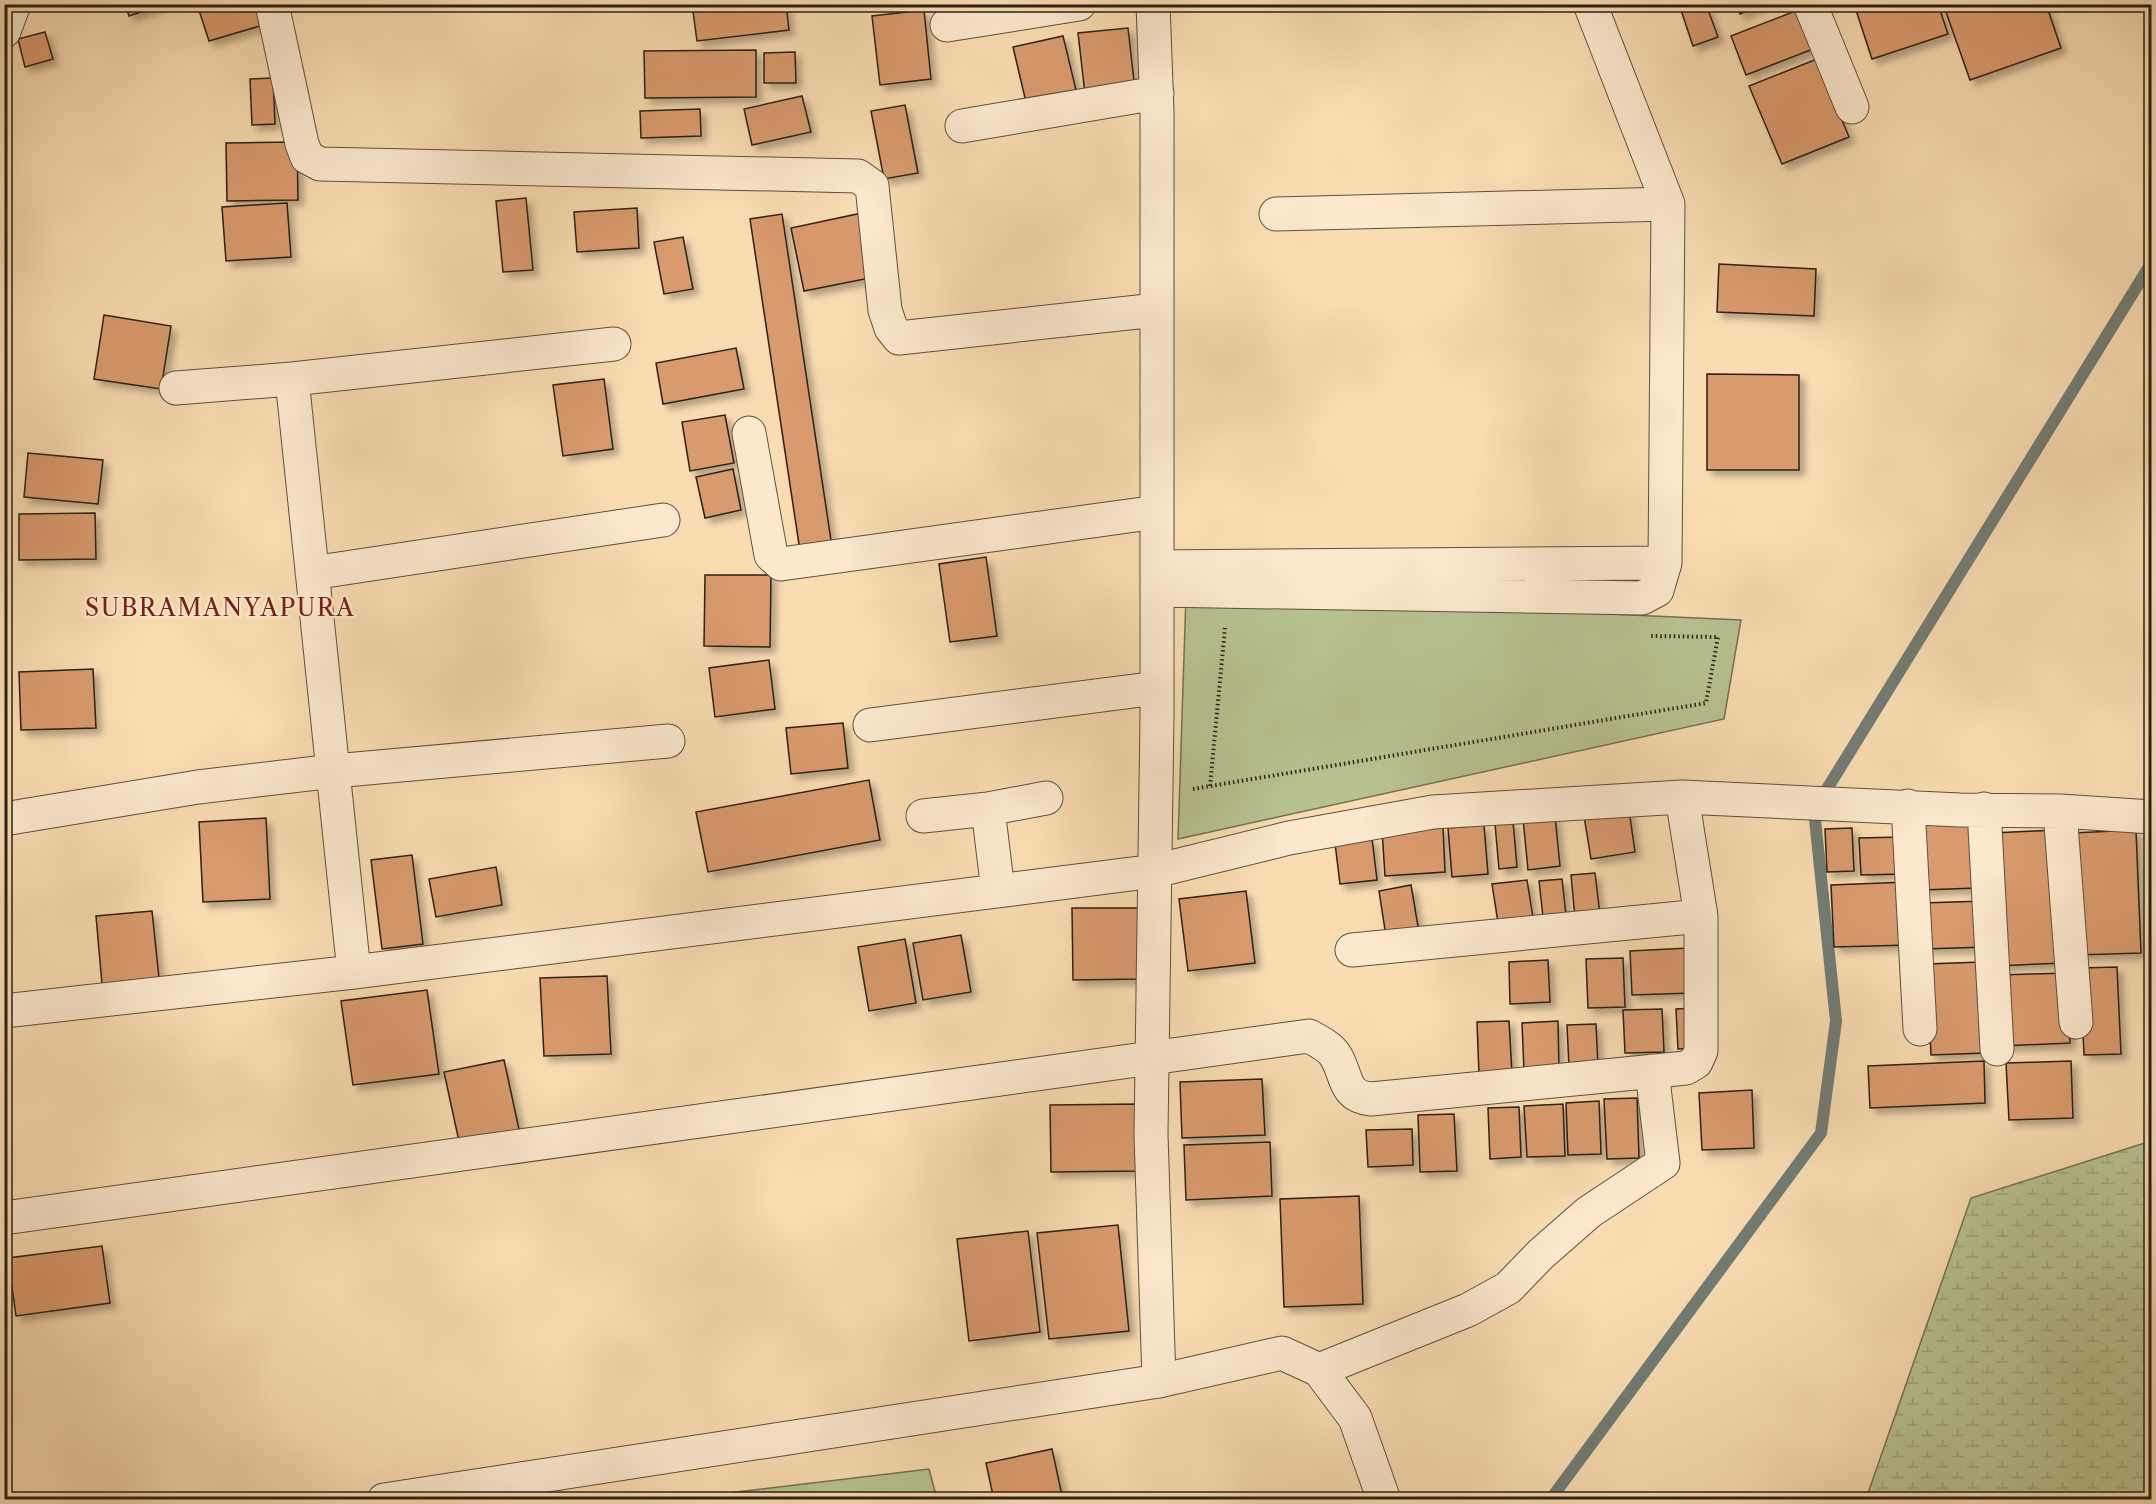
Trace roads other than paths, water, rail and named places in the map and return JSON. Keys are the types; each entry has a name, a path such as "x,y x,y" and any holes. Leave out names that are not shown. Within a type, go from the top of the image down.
{"street":[{"path":"4,31 14,4"},
{"path":"272,4 302,144 307,157 320,164 858,176 872,186 885,310 891,328 899,338 1156,310"},
{"path":"947,25 1079,4"},
{"path":"1153,4 1156,93 1157,688 1152,1058 1159,1381"},
{"path":"1157,578 1665,563 1668,204 1590,4"},
{"path":"1810,4 1852,107"},
{"path":"962,126 1156,93"},
{"path":"1276,214 1668,204"},
{"path":"176,388 614,344"},
{"path":"292,378 354,972"},
{"path":"749,433 771,555 781,564 1157,512"},
{"path":"312,573 663,520"},
{"path":"870,725 1157,688"},
{"path":"4,819 198,788 334,771 668,741"},
{"path":"4,1011 354,972 1155,871 1288,838 1433,812 1682,797 2060,811 2151,817"},
{"path":"4,1218 1309,1036 1335,1054 1351,1090 1359,1098 1371,1099 1686,1068 1696,1062 1701,1051 1701,916 1682,797"},
{"path":"923,816 988,809 1046,798"},
{"path":"1908,806 1920,1029"},
{"path":"988,809 998,891"},
{"path":"1984,809 1997,1049"},
{"path":"2060,811 2076,1022"},
{"path":"1352,950 1701,916"},
{"path":"1319,1370 1468,1310 1508,1288 1541,1254 1589,1212 1663,1164 1652,1071"},
{"path":"384,1500 1159,1381 1282,1353 1319,1370 1355,1418 1384,1500"}],"waterway":[{"path":"1550,1500 1821,1133 1836,1021 1814,810 2152,262"}],"district":[{"name":"SUBRAMANYAPURA","path":"220,608"}]}
